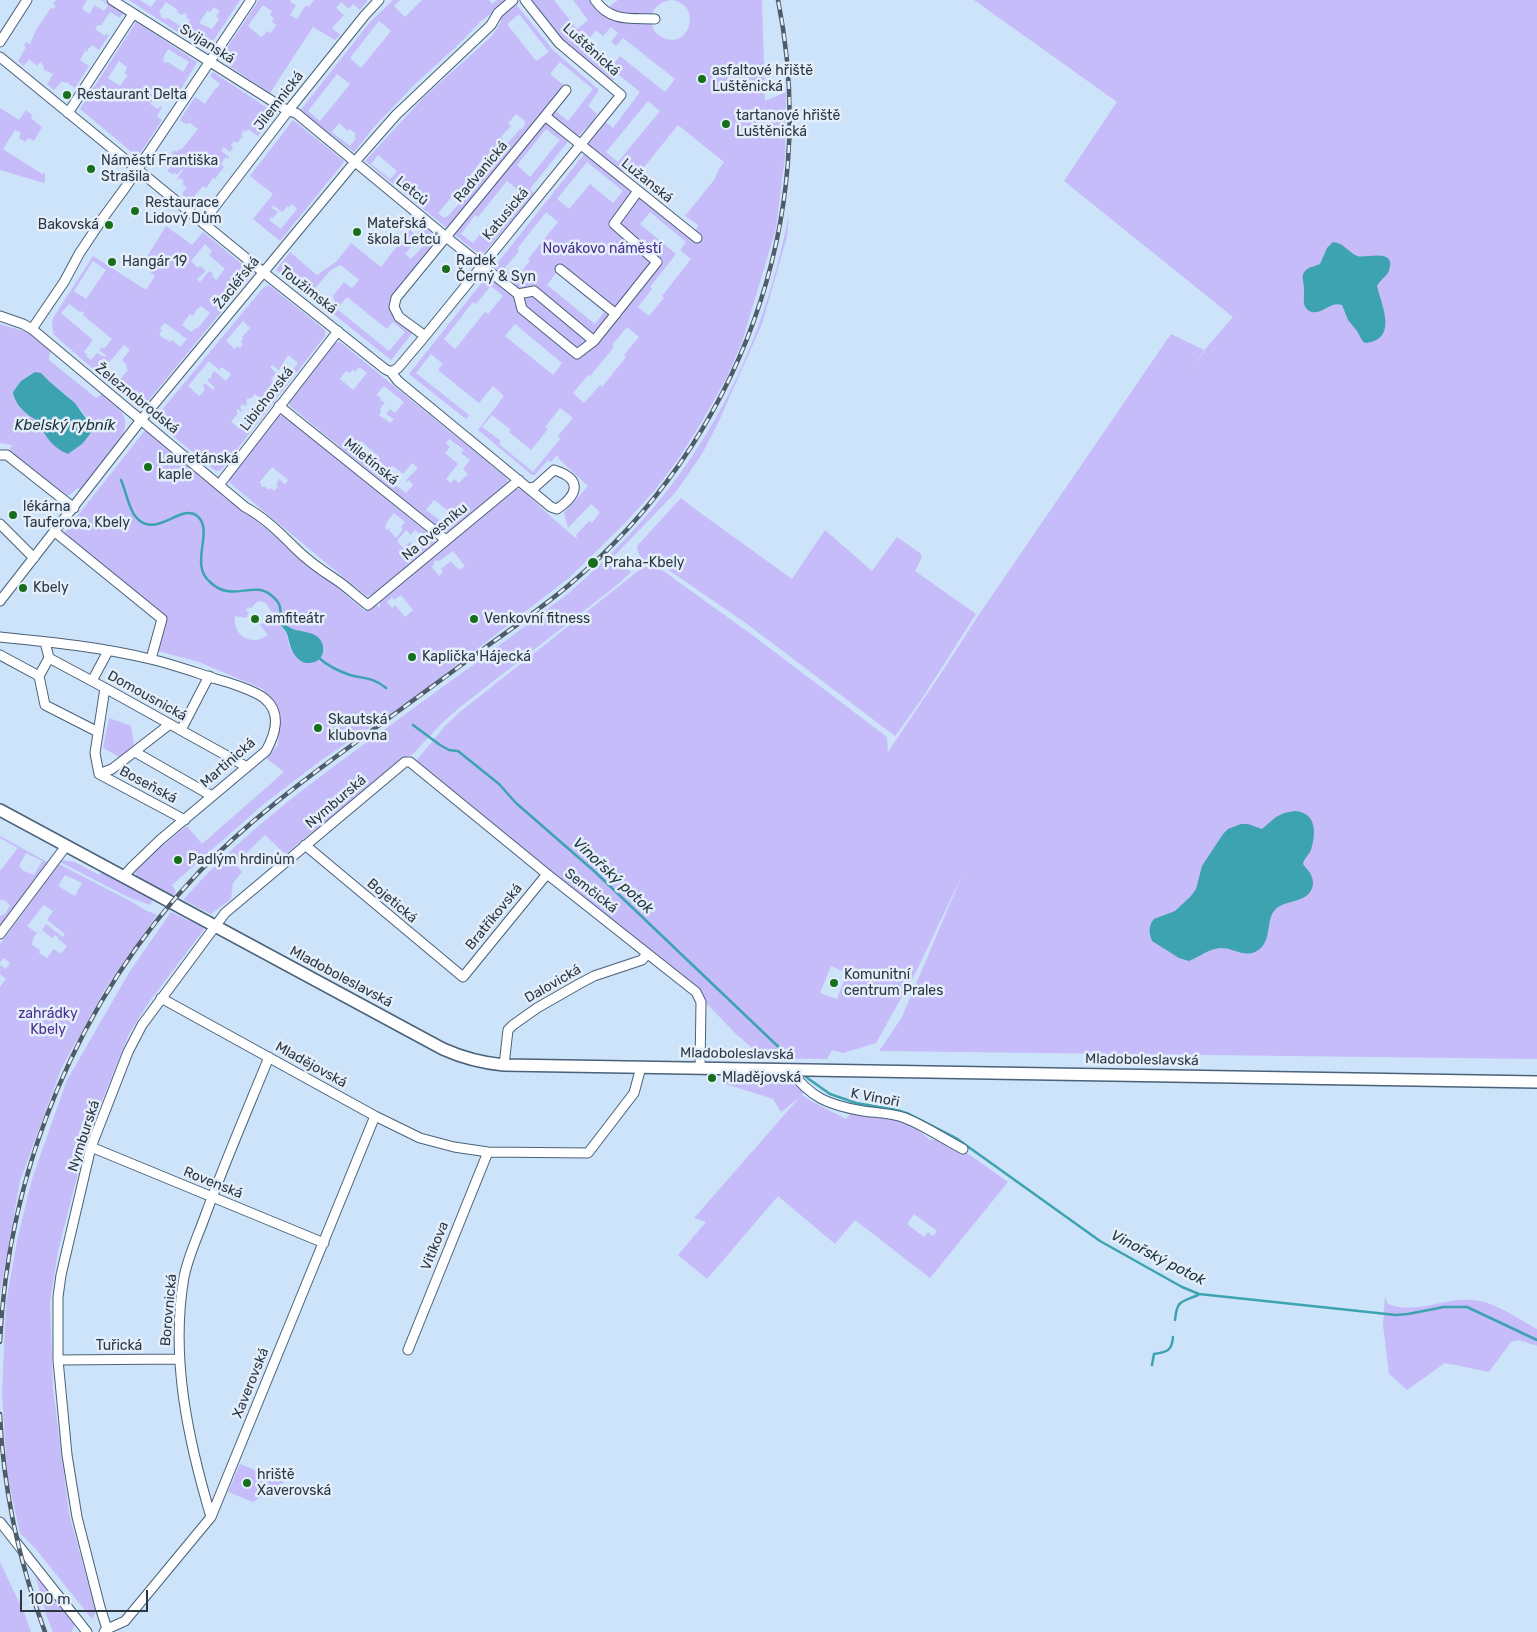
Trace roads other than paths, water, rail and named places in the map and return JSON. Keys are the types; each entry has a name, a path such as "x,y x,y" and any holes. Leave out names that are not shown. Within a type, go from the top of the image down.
{"main road":[{"name":"Mladoboleslavská","path":"0,810 443,1049 468,1059 504,1065 1537,1082"}],"street":[{"path":"0,42 27,0"},
{"name":"Svijanská","path":"112,0 288,111"},
{"path":"32,329 64,282 103,218 251,0"},
{"name":"Jilemnická","path":"204,222 288,111 379,0"},
{"name":"Žacléřská","path":"0,601 141,420 355,162 396,115 491,25 498,13 513,0"},
{"name":"Luštěnická","path":"525,0 559,42 621,95"},
{"path":"594,0 601,9 612,16 655,19"},
{"path":"68,113 134,14"},
{"name":"Toužimská","path":"0,57 264,272 391,372 398,381 551,507 557,509 568,502 574,494 574,484 567,476 554,470 535,487 529,488"},
{"name":"Radvanická","path":"425,336 399,317 394,307 394,302 566,90"},
{"name":"Katusická","path":"391,372 398,368 425,336 621,95"},
{"name":"Letců","path":"288,111 296,113 518,294 522,309 577,354 594,340 616,314"},
{"path":"545,116 581,146"},
{"name":"Lužanská","path":"581,146 697,238"},
{"path":"560,269 616,314 657,262 614,224 638,191"},
{"path":"518,294 534,291 594,340"},
{"name":"Železnobrodská","path":"0,316 32,329 245,507 252,510 287,539 294,548 324,573 336,579 368,605"},
{"name":"Libichovská","path":"219,484 338,331"},
{"name":"Miletínská","path":"280,406 446,540"},
{"path":"0,455 7,455 12,458 74,508"},
{"name":"Na Ovesníku","path":"368,605 519,480"},
{"path":"0,524 34,558"},
{"path":"55,532 162,619 151,659"},
{"name":"Martinická","path":"0,637 108,650 151,659 238,686 265,698 273,710 276,722 271,742 266,751 143,856 123,877"},
{"path":"46,642 48,658 39,676 45,705 98,732"},
{"path":"92,681 108,650"},
{"path":"0,655 39,676"},
{"name":"Domousnická","path":"48,658 246,767"},
{"path":"181,730 209,676"},
{"path":"105,688 95,753 99,774 112,769 170,724"},
{"path":"135,752 212,796"},
{"name":"Nymburská","path":"106,1630 77,1517 67,1455 58,1360 58,1297 61,1275 91,1147 128,1052 142,1026 231,906 405,762 410,762"},
{"name":"Semčická","path":"410,762 696,992 701,1002 700,1068"},
{"name":"Boseňská","path":"99,774 184,820"},
{"path":"0,934 66,846"},
{"name":"Bojetická","path":"305,846 463,977"},
{"name":"Bratříkovská","path":"463,977 547,874"},
{"name":"Dalovická","path":"504,1065 508,1030 537,1008 579,984 594,976 642,960 647,954"},
{"name":"Mladějovská","path":"161,998 375,1116 420,1138 454,1147 488,1152 588,1153 634,1092 641,1067"},
{"name":"Borovnická","path":"211,1517 200,1482 187,1419 180,1359 180,1324 184,1276 212,1197 269,1057"},
{"name":"K Vinoři","path":"789,1069 800,1083 819,1098 837,1105 904,1118 963,1149"},
{"name":"Xaverovská","path":"106,1630 125,1621 211,1517 375,1116"},
{"name":"Rovenská","path":"91,1147 324,1243"},
{"name":"Vitíkova","path":"408,1350 488,1152"},
{"name":"Tuřická","path":"58,1360 180,1359"},
{"path":"0,1522 87,1632"}],"water":[{"path":"1333,242 1340,244 1357,256 1384,256 1388,259 1390,264 1389,271 1377,286 1384,311 1385,328 1382,335 1376,340 1363,342 1348,320 1342,305 1338,304 1312,312 1304,305 1303,274 1307,269 1320,264 1327,248"},
{"name":"Kbelský rybník","path":"35,372 41,373 75,403 85,417 96,427 82,444 68,454 50,441 39,421 22,409 14,397 13,392 21,381"},
{"path":"284,621 293,629 318,637 323,646 323,653 317,661 305,663 297,658 291,648 287,633 280,623"},
{"path":"1295,811 1307,816 1313,825 1314,837 1311,850 1303,864 1311,874 1313,884 1311,891 1307,895 1284,904 1274,911 1271,916 1267,938 1261,948 1255,952 1242,953 1225,948 1217,948 1189,961 1179,958 1152,941 1150,930 1154,919 1175,911 1191,896 1196,889 1202,866 1228,829 1241,824 1248,824 1262,829 1276,817"}],"waterway":[{"name":"Vinořský potok","path":"121,480 135,516 143,523 159,524 182,514 196,515 204,529 201,557 204,575 220,589 233,592 260,590 271,595 279,604 282,623"},
{"name":"Vinořský potok","path":"319,658 337,670 373,680 386,688"},
{"name":"Vinořský potok","path":"413,725 440,745 449,750 458,751 499,784 516,803 594,871 788,1056"},
{"name":"Vinořský potok","path":"806,1077 830,1094 856,1103 909,1114 956,1138 1100,1241 1182,1287 1199,1294 1396,1315 1444,1307 1467,1307 1537,1340"},
{"path":"1175,1320 1178,1305 1198,1295"},
{"path":"1152,1365 1154,1354 1168,1350 1172,1345 1173,1337"}],"railway":[{"path":"0,1342 6,1277 17,1214 35,1151 57,1090 85,1032 118,976 155,923 217,854 278,801 569,585 629,528 680,464 721,395 754,321 776,244 788,164 789,82 778,0"},
{"path":"0,1414 5,1469 14,1525 27,1579 45,1632"}],"place":[{"name":"asfaltové hřiště Luštěnická","path":"702,79"},
{"name":"Restaurant Delta","path":"67,95"},
{"name":"tartanové hřiště Luštěnická","path":"726,124"},
{"name":"Náměstí Františka Strašila","path":"91,169"},
{"name":"Restaurace Lidový Dům","path":"135,211"},
{"name":"Bakovská","path":"109,225"},
{"name":"Mateřská škola Letců","path":"357,232"},
{"name":"Hangár 19","path":"112,262"},
{"name":"Radek Černý & Syn","path":"446,269"},
{"name":"Lauretánská kaple","path":"148,467"},
{"name":"lékárna Tauferova, Kbely","path":"13,515"},
{"name":"Praha-Kbely","path":"593,563"},
{"name":"Kbely","path":"23,588"},
{"name":"amfiteátr","path":"255,619"},
{"name":"Venkovní fitness","path":"474,619"},
{"name":"Kaplička Hájecká","path":"412,657"},
{"name":"Skautská klubovna","path":"318,728"},
{"name":"Padlým hrdinům","path":"178,860"},
{"name":"Komunitní centrum Prales","path":"834,983"},
{"name":"Mladějovská","path":"712,1078"},
{"name":"hriště Xaverovská","path":"247,1483"}],"park label":[{"name":"Novákovo náměstí","path":"602,249"},
{"name":"zahrádky Kbely","path":"48,1022"}]}
